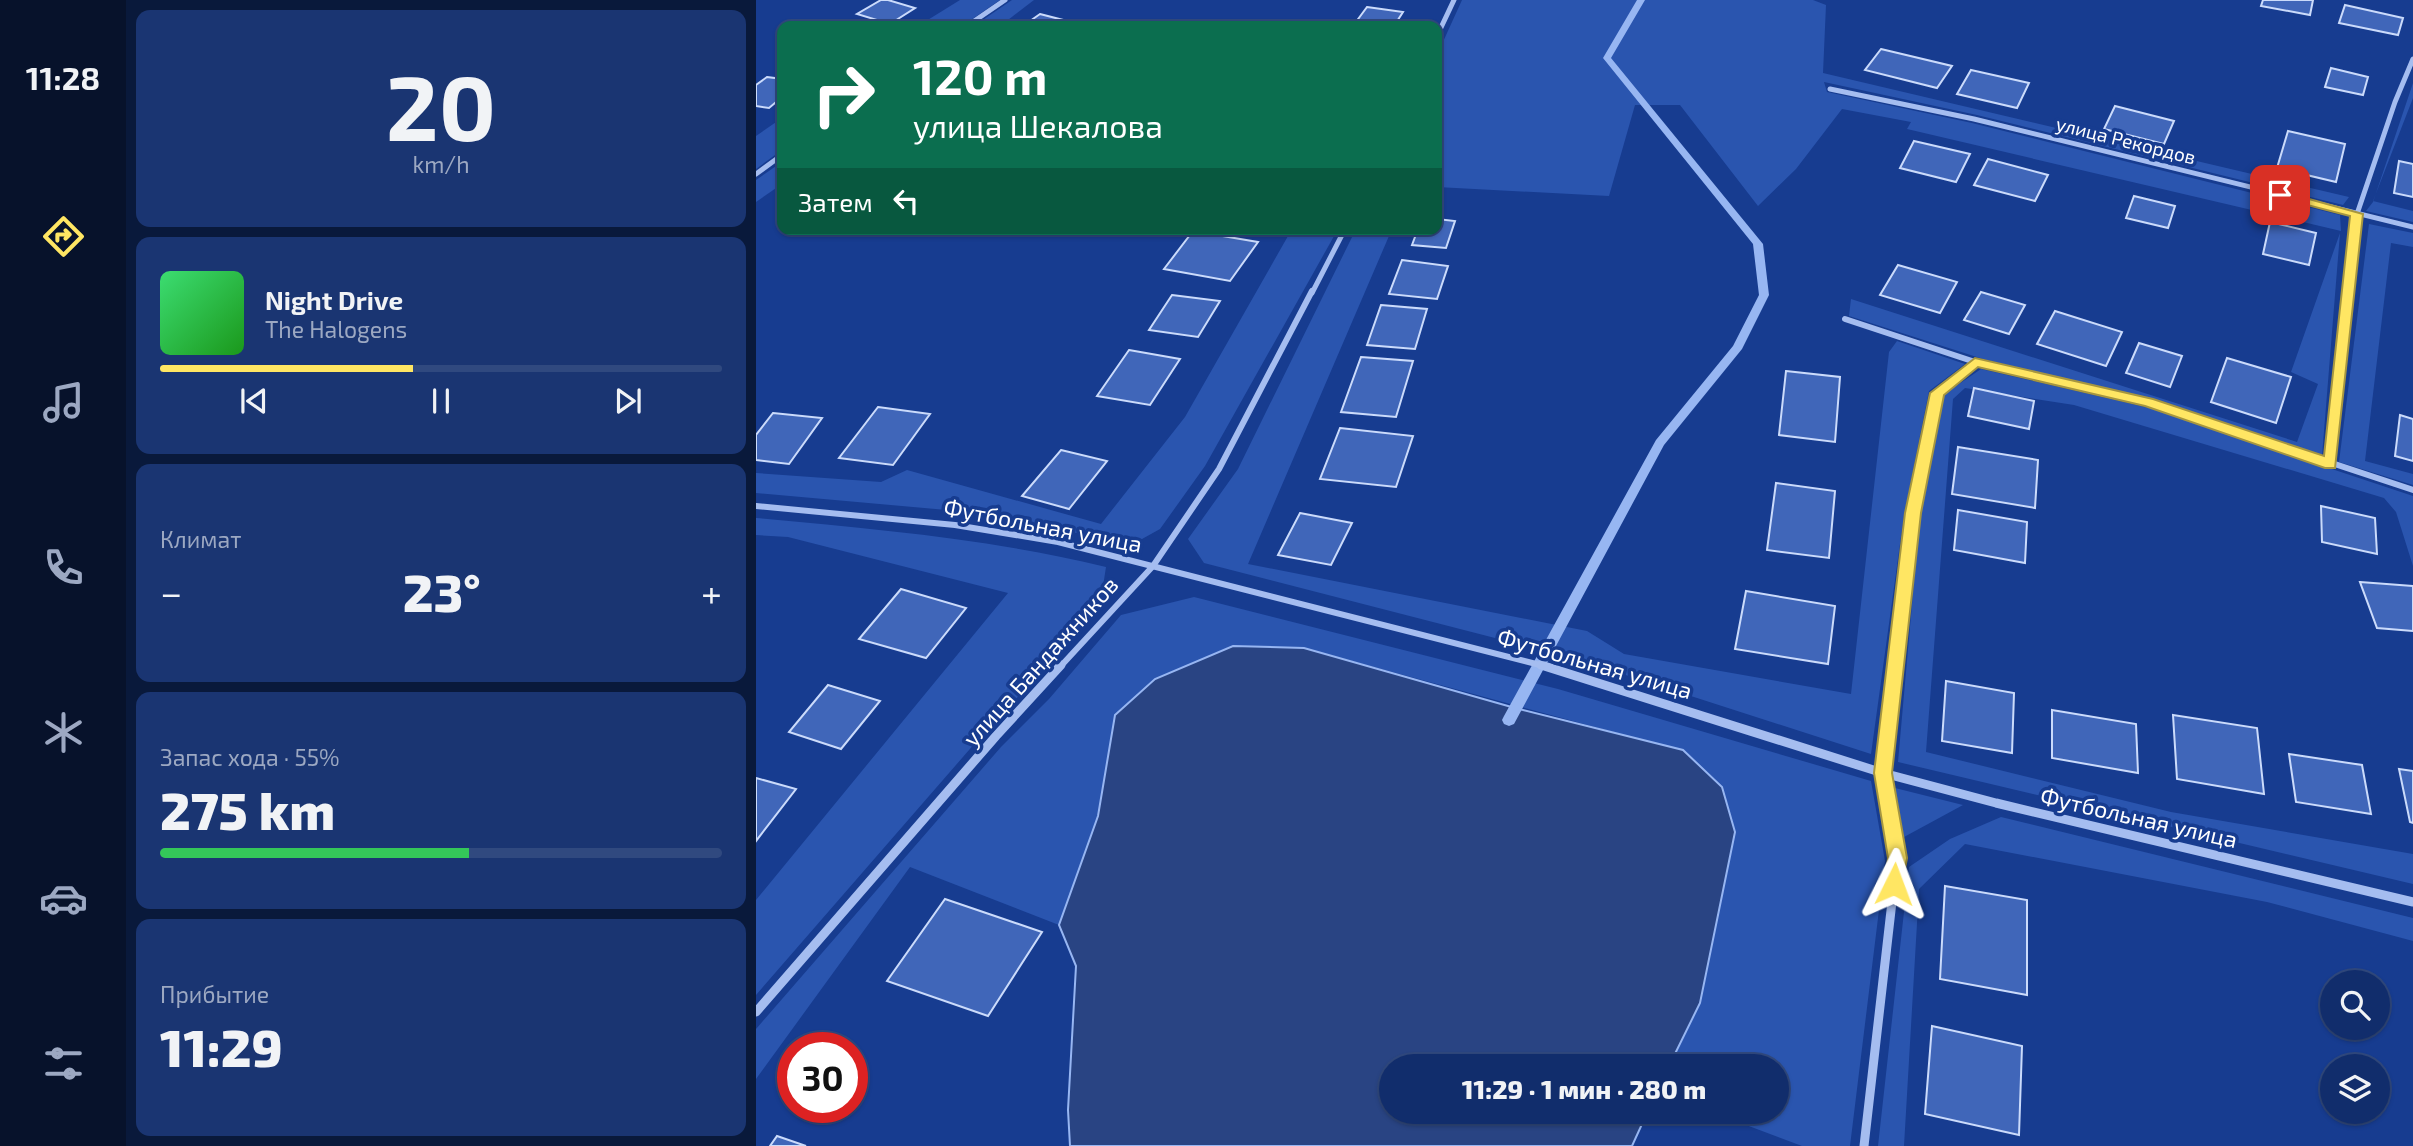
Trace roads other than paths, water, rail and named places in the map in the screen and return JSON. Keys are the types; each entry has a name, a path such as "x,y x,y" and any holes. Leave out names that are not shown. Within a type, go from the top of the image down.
{"street":[{"path":"974,21 1005,0"},
{"path":"1442,25 1454,0"},
{"path":"2330,464 2357,214 2395,102 2413,59"},
{"name":"улица Рекордов","path":"1830,89 1974,119 2413,227"},
{"path":"756,174 777,159"},
{"name":"улица Бандажников","path":"756,1013 996,736 1153,566 1220,469 1342,235"},
{"path":"1845,319 1975,362 2148,402 2413,490"},
{"path":"1864,1146 1897,858 1883,773 1913,513 1937,393 1975,362"},
{"name":"Футбольная улица","path":"756,506 955,525 1058,542 1572,673 1883,773 1996,803 2413,902"}],"waterway":[{"path":"1509,720 1660,443 1738,347 1764,295 1758,244 1607,58 1641,0"}]}
